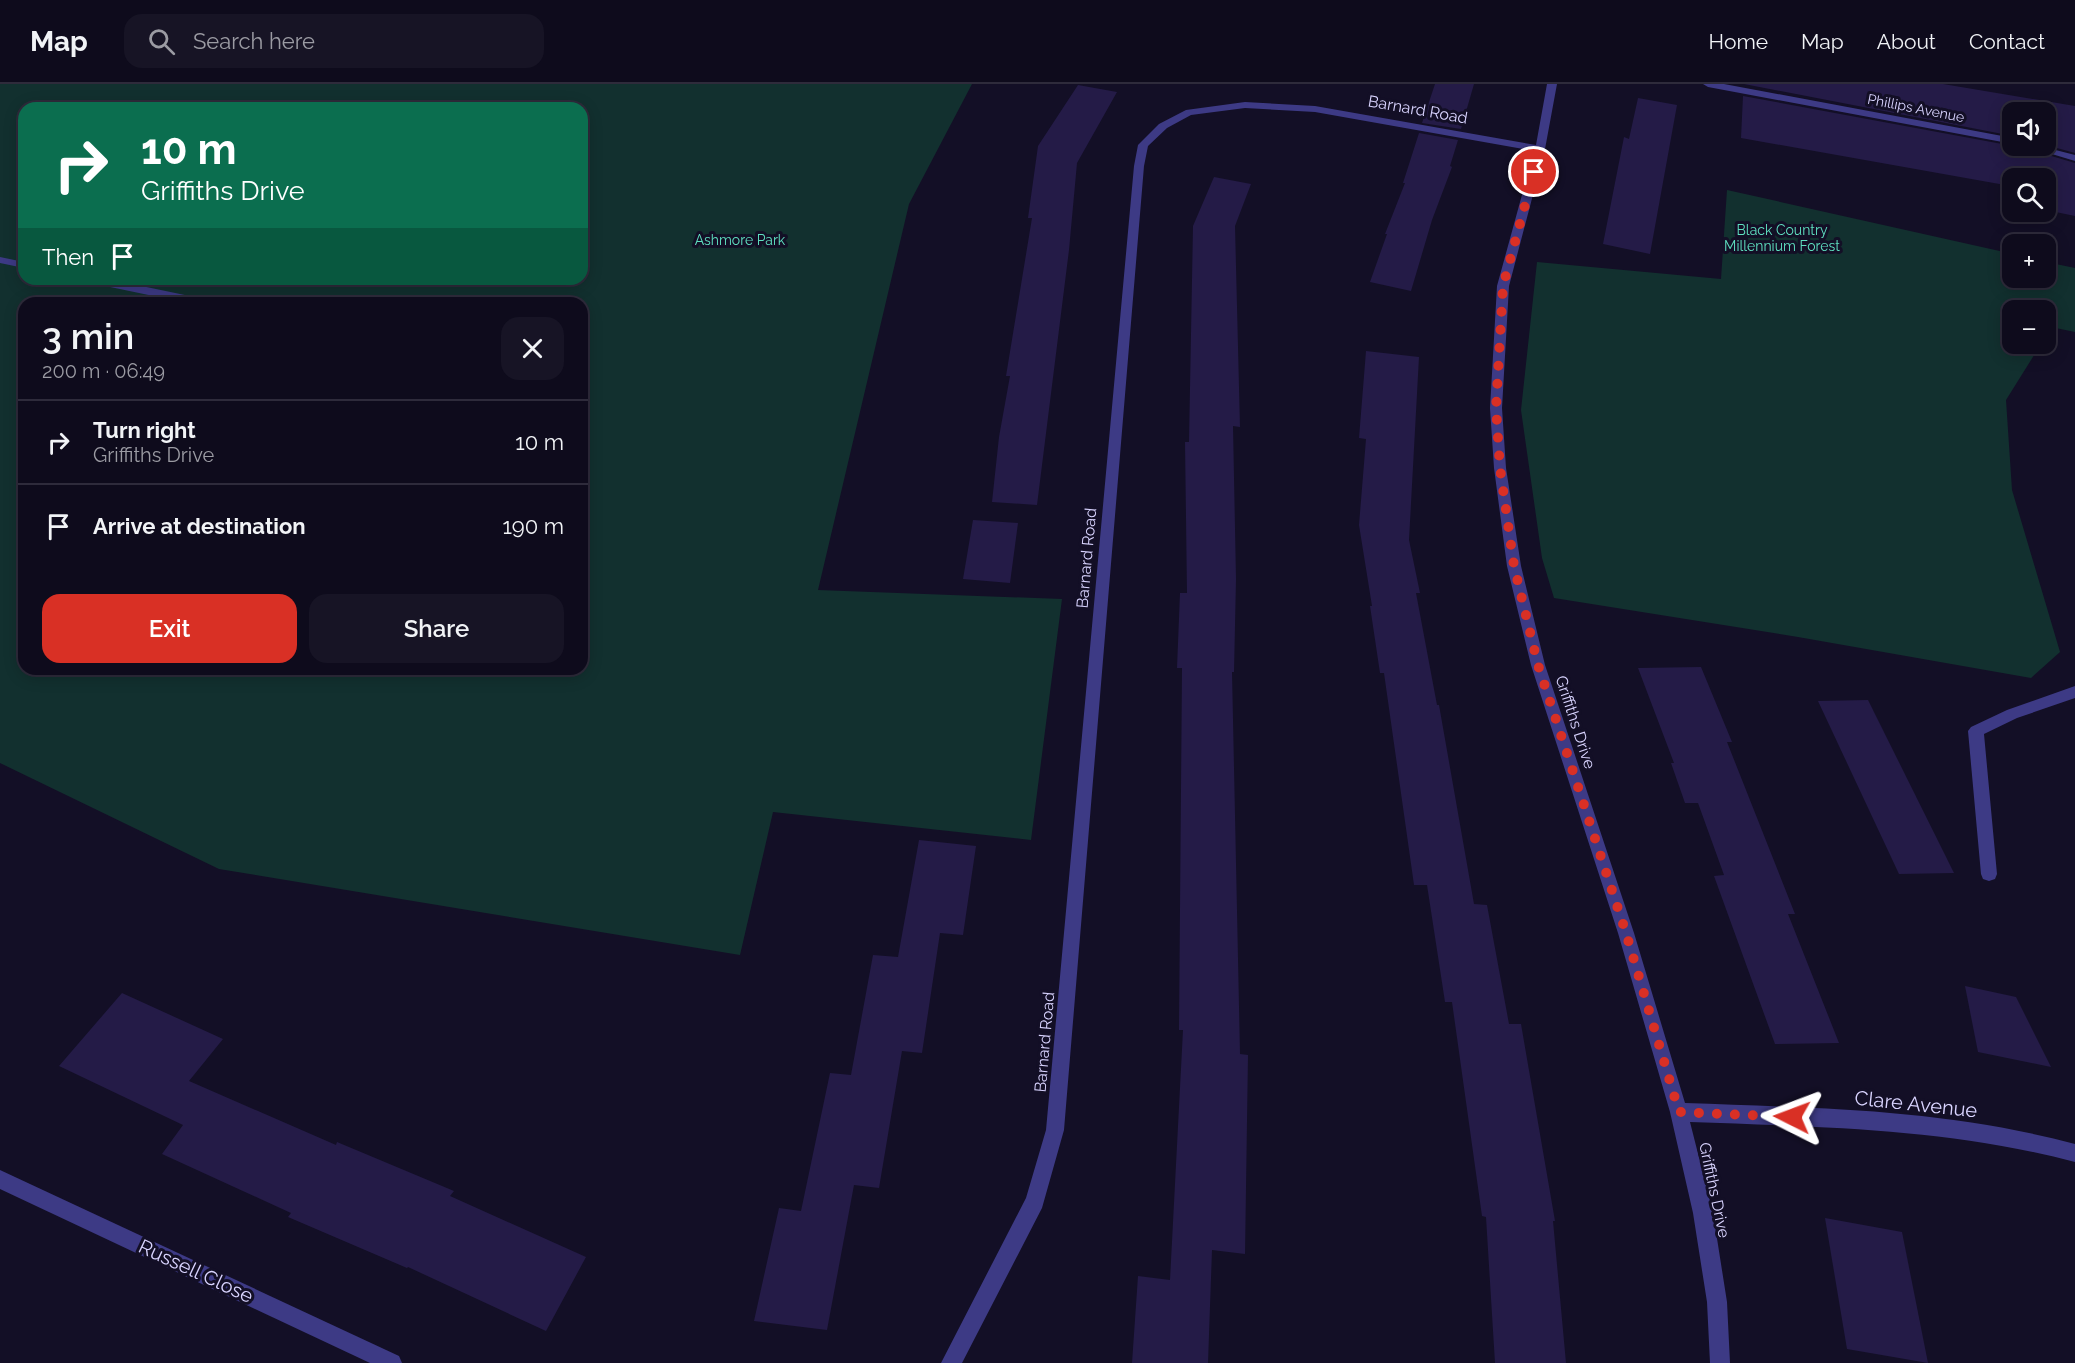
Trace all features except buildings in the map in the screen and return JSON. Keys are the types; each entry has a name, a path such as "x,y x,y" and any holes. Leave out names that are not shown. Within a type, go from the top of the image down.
{"street":[{"name":"Griffiths Drive","path":"1552,84 1540,149 1503,286 1496,408 1500,468 1513,555 1538,665 1626,933 1679,1112 1703,1213 1716,1291 1720,1363"},
{"name":"Phillips Avenue","path":"1708,84 2002,139"},
{"name":"Barnard Road","path":"951,1363 1035,1201 1055,1130 1138,166 1143,145 1163,126 1189,112 1245,105 1315,109 1540,149"},
{"path":"2056,153 2075,158"},
{"path":"0,260 18,264"},
{"path":"119,285 176,297"},
{"path":"1989,874 1976,731 2012,714 2075,692"},
{"name":"Clare Avenue","path":"1679,1112 1906,1122 2002,1135 2075,1153"},
{"name":"Russell Close","path":"0,1179 392,1363"}],"green space":[{"name":"Ashmore Park","path":"0,84 972,84 909,204 818,590 1062,599 1031,840 773,812 740,955 219,869 0,763"},
{"name":"Black Country Millennium Forest","path":"1727,190 2002,252 2002,288 2056,288 2056,264 2075,268 2075,332 2056,328 2056,300 2002,300 2002,354 2035,354 2006,400 2012,490 2060,652 2031,678 1798,637 1554,598 1542,558 1521,410 1537,262 1721,279"}],"route":[{"path":"1534,172 1503,286 1496,408 1500,468 1514,566 1538,665 1626,933 1679,1112 1792,1117"}]}
